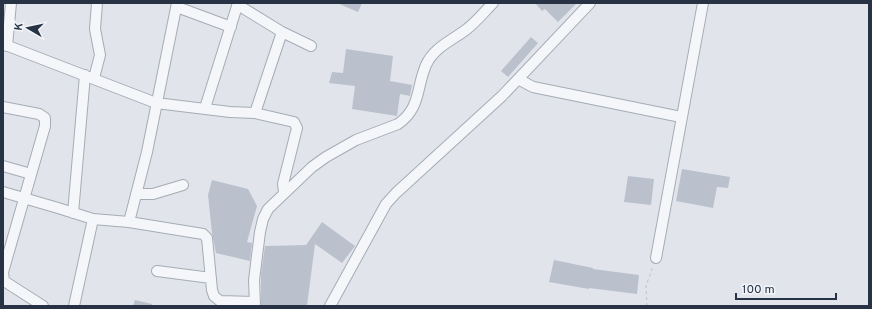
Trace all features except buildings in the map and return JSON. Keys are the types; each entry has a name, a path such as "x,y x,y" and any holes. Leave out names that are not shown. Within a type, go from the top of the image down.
{"street":[{"path":"11,3 5,45 90,76 156,103 238,113 255,113 292,121 297,126 283,184 284,192"},
{"path":"74,213 90,76 100,55 96,29 97,3"},
{"path":"3,192 93,219 129,222 203,234 207,238 213,293 215,298 220,301 255,304 255,265 263,219 268,209 284,192 312,167 336,151 356,140 398,124 410,115 415,106 426,65 432,56 438,49 468,28 493,3"},
{"path":"330,306 386,204 396,193 502,96 590,3"},
{"path":"656,258 703,3"},
{"path":"205,108 238,4 282,32 311,46"},
{"path":"129,222 147,152 177,5 230,27"},
{"path":"255,113 282,32"},
{"path":"518,79 533,87 681,117"},
{"path":"3,107 39,114 45,118 45,126 3,272 4,281 29,302 43,306"},
{"path":"3,166 31,174"},
{"path":"136,194 153,194 183,185"},
{"path":"74,306 93,219"},
{"path":"157,271 211,278"}],"path":[{"path":"647,306 646,286 656,258"}]}
